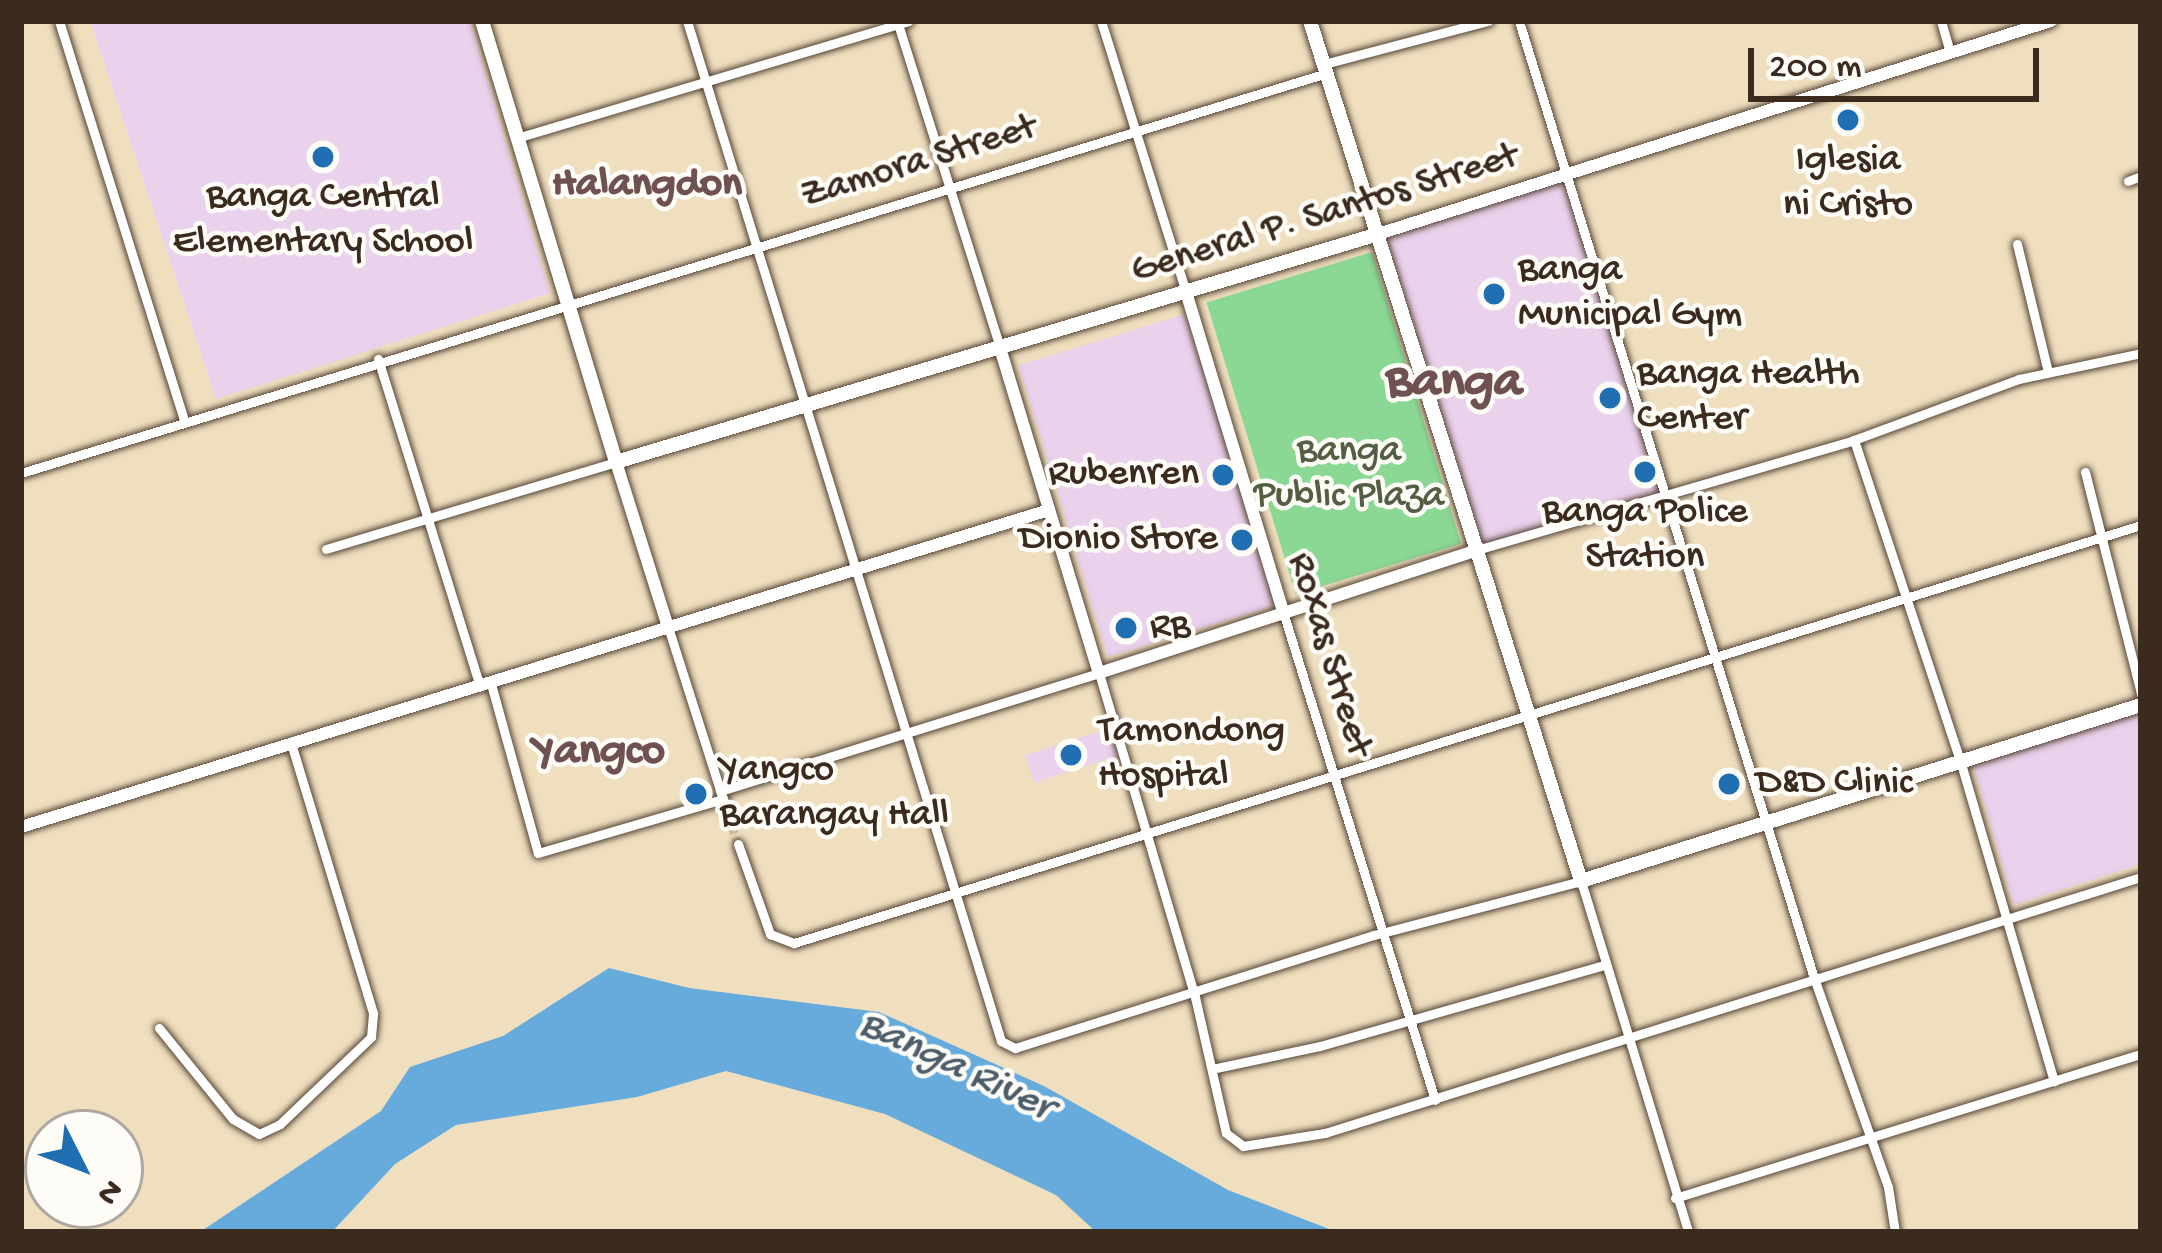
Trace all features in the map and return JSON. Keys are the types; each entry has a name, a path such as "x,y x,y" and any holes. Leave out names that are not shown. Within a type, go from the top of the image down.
{"main road":[{"path":"482,21 616,462"},
{"path":"1310,21 1581,881 1766,819 2141,705"},
{"name":"General P. Santos Street","path":"616,462 1375,235"}],"street":[{"path":"58,21 183,417"},
{"path":"687,21 807,402 994,1030 1008,1048 1196,997 1384,934 1581,881 1626,1043 1688,1232"},
{"name":"Roxas Street","path":"1101,21 1435,1100"},
{"name":"Zamora Street","path":"21,473 183,417 1488,21"},
{"path":"1519,21 1814,978 1866,1139 1888,1187 1895,1232"},
{"path":"1941,21 1951,52"},
{"name":"General P. Santos Street","path":"1375,235 2051,21"},
{"path":"520,136 709,85 903,22 945,185 1000,348 1196,997 1228,1138 1243,1146 1325,1133 1626,1043 1814,978 2141,877"},
{"path":"2128,181 2141,176"},
{"path":"2017,244 2048,372"},
{"path":"378,359 433,517 538,853 1480,549 1668,498 2048,372 2141,353"},
{"path":"1854,440 1960,760 2054,1082"},
{"path":"326,549 616,462 727,812"},
{"path":"2085,472 2141,694"},
{"path":"21,827 1049,510"},
{"path":"738,844 766,926 787,944 2141,525"},
{"path":"159,1028 233,1119 259,1134 280,1124 371,1037 373,1012 292,746"},
{"path":"1212,1069 1409,1022 1605,965"},
{"path":"1675,1198 2141,1054"}],"shaded area":[{"name":"Banga Central Elementary School","path":"90,21 470,21 550,293 216,399"},
{"path":"1564,179 1660,494 1481,548 1385,234"},
{"path":"1186,314 1275,606 1108,657 1019,365"},
{"path":"2141,712 2141,864 2014,905 1973,765"},
{"name":"Tamondong Hospital","path":"1109,728 1118,756 1034,783 1025,755"}],"green space":[{"name":"Banga Public Plaza","path":"1372,252 1461,544 1296,594 1207,303"}],"water":[{"name":"Banga River","path":"609,968 689,988 879,1012 1044,1086 1228,1190 1337,1232 1096,1232 1056,1195 885,1114 726,1071 637,1097 456,1125 395,1164 332,1232 200,1232 381,1111 410,1067 503,1036"}],"tunnel":[{"path":"727,812 738,844"}],"place":[{"name":"Iglesia ni Cristo","path":"1848,120"},
{"name":"Banga Central Elementary School","path":"323,157"},
{"name":"Banga Municipal Gym","path":"1494,294"},
{"name":"Banga Health Center","path":"1610,398"},
{"name":"Banga Police Station","path":"1645,472"},
{"name":"Rubenren","path":"1223,475"},
{"name":"Dionio Store","path":"1242,540"},
{"name":"RB","path":"1126,628"},
{"name":"Tamondong Hospital","path":"1071,755"},
{"name":"D&D Clinic","path":"1729,784"},
{"name":"Yangco Barangay Hall","path":"696,794"}],"district":[{"name":"Halangdon","path":"647,186"},
{"name":"Banga","path":"1454,384"},
{"name":"Yangco","path":"599,753"}]}
